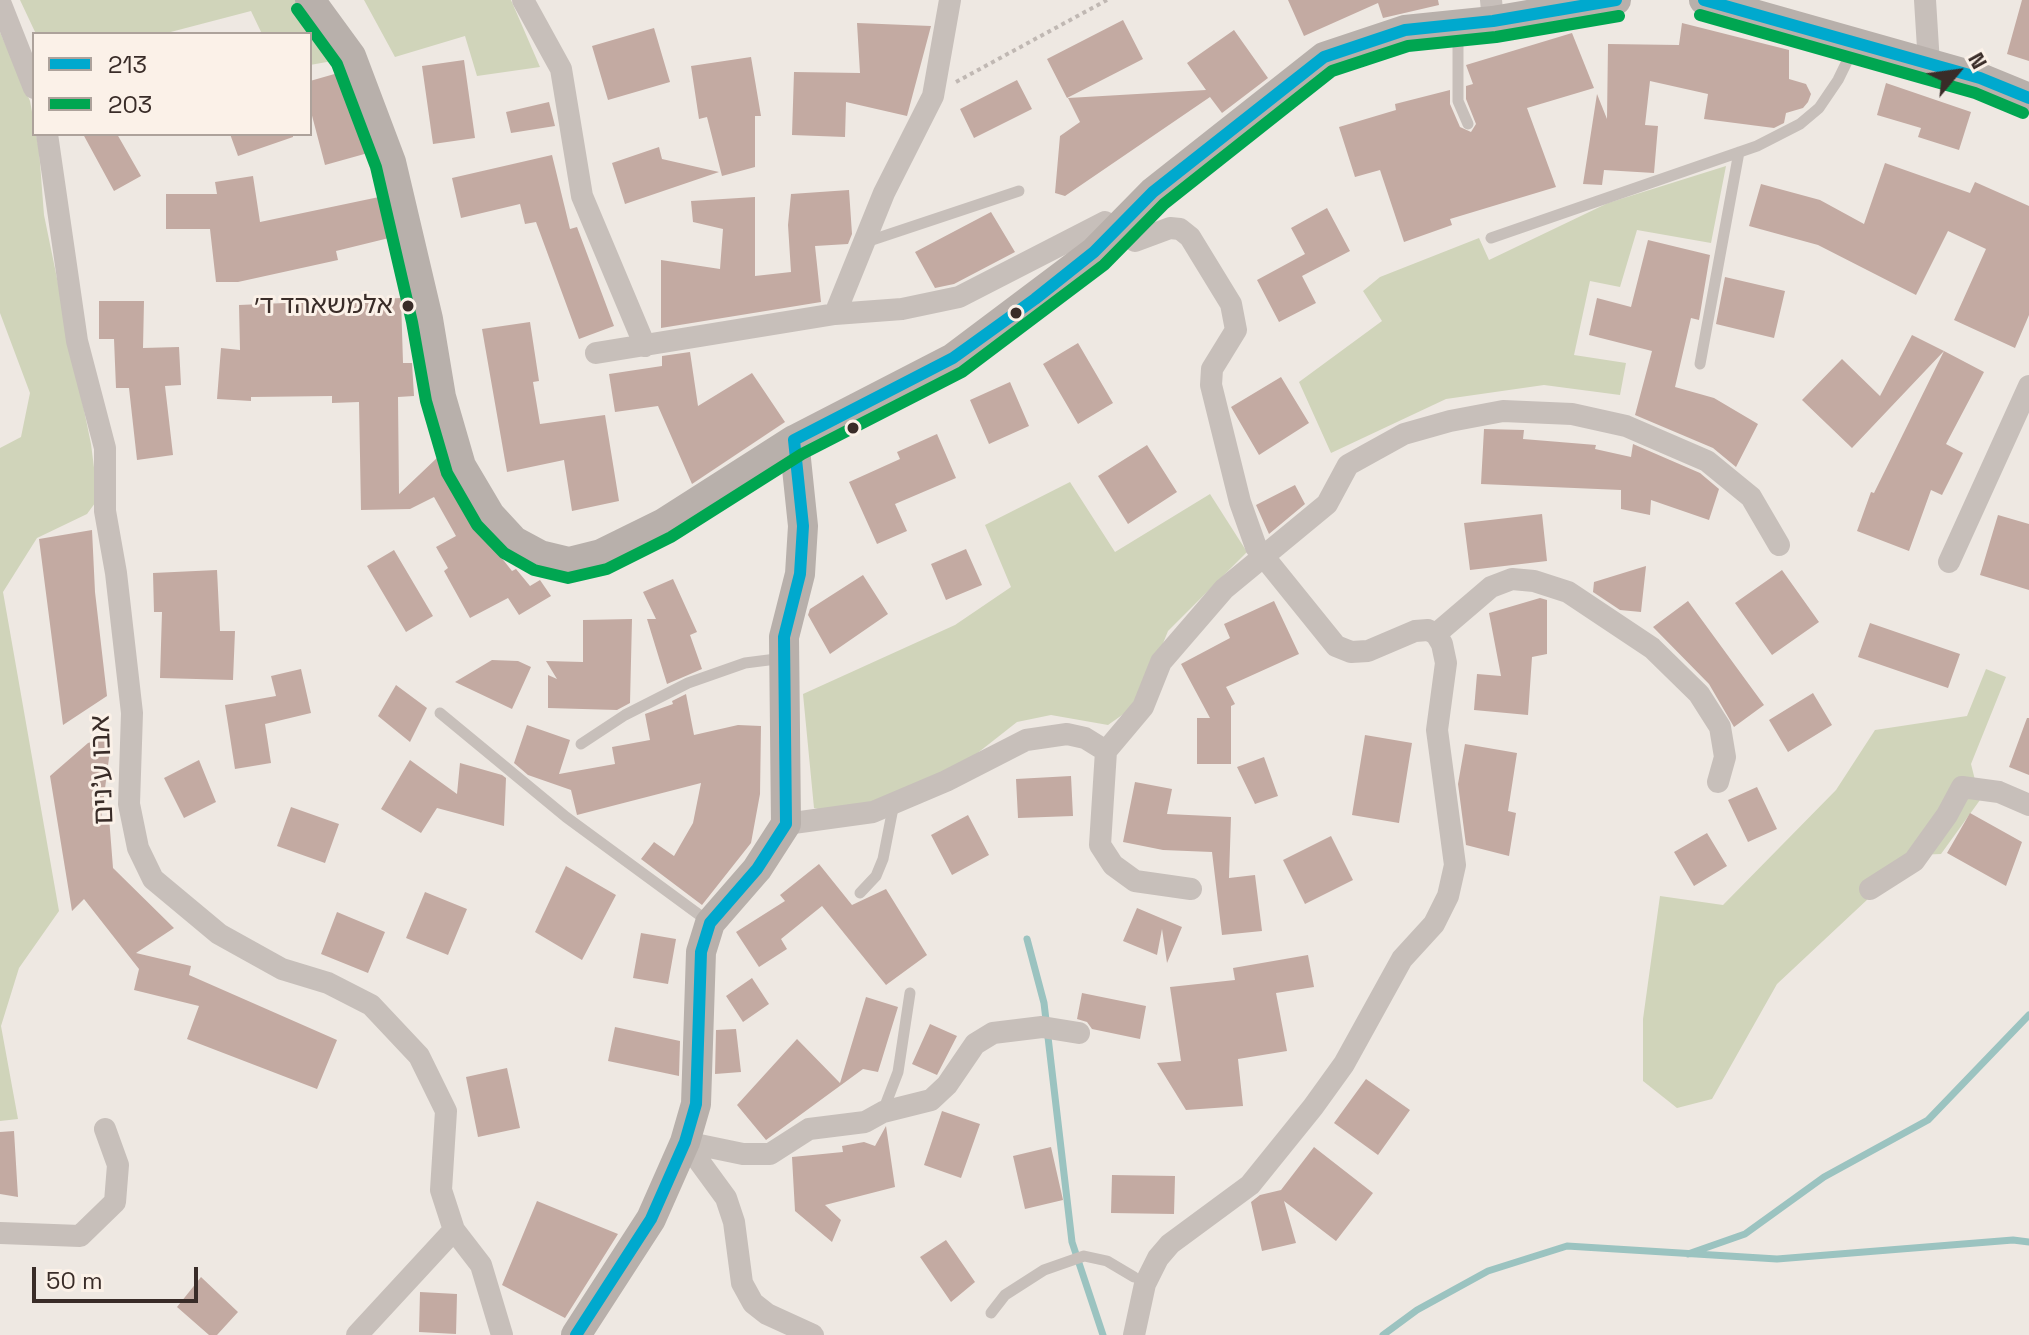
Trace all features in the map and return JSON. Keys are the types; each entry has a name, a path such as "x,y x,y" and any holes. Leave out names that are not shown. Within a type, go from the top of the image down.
{"street":[{"path":"310,0 351,56 391,162 428,319 441,397 461,466 490,515 514,541 540,555 569,562 601,554 664,523 794,440 953,358 1094,252 1153,192 1324,57 1405,30 1458,26 1492,11 1616,0"},
{"path":"523,0 561,69 582,196 645,346"},
{"path":"835,314 862,243 933,96 950,0"},
{"path":"1704,0 1980,78 2029,98"},
{"path":"1925,0 1929,64"},
{"path":"0,2 32,83"},
{"name":"אבו ע'נים","path":"47,136 77,341 105,448 105,511 116,573 132,713 129,804 138,848 153,879 219,934 282,969 328,983 371,1005 419,1056 446,1111 441,1190 454,1230 481,1265 502,1335"},
{"path":"596,353 835,314 902,309 959,297 994,282 1105,222 1135,241 1170,228 1180,229 1190,237 1231,304 1236,330 1212,369 1211,385 1240,502 1263,557 1336,646 1351,652 1368,651 1415,631 1436,634 1491,587 1512,579 1534,581 1568,592 1652,648 1699,694 1720,727 1725,757 1718,782"},
{"path":"1949,562 2029,386"},
{"path":"1191,889 1135,881 1113,865 1100,845 1106,751 1143,707 1161,662 1224,589 1327,504 1348,465 1404,434 1503,411 1572,414 1626,426 1707,461 1751,497 1779,545"},
{"path":"576,1335 651,1219 685,1142 696,1104 701,952 710,923 757,869 786,824 784,637 800,574 803,526 794,440"},
{"path":"1134,1335 1145,1284 1158,1258 1170,1244 1250,1185 1313,1107 1344,1064 1402,959 1434,924 1448,896 1455,865 1437,730 1446,663 1436,634"},
{"path":"786,824 873,812 1026,740 1067,734 1085,738 1106,751"},
{"path":"1870,889 1914,861 1947,815 1962,787 1999,792 2029,805"},
{"path":"685,1142 743,1154 770,1154 809,1129 865,1122 883,1112 931,1100 968,1052 993,1033 1042,1027 1079,1033"},
{"path":"0,1233 80,1236 115,1202 118,1165 105,1129"},
{"path":"685,1142 726,1198 734,1222 742,1283 753,1303 767,1314 813,1335"},
{"path":"357,1335 454,1230"}],"lane":[{"path":"1458,26 1458,101 1468,124"},
{"path":"1491,238 1739,152 1800,124 1819,108 1838,80 1855,44"},
{"path":"1700,364 1739,152"},
{"path":"862,243 1019,191"},
{"path":"581,744 625,715 688,683 745,663 784,658"},
{"path":"440,713 566,817 710,923"},
{"path":"860,893 876,876 883,859 894,803"},
{"path":"883,1112 898,1072 910,993"},
{"path":"991,1313 1005,1295 1044,1270 1084,1256 1107,1261 1134,1277"}],"path":[{"path":"933,96 1107,0"}],"green space":[{"path":"20,0 295,0 338,60 312,65 312,32 261,32 251,11 171,32 35,32"},
{"path":"364,0 511,0 540,67 477,76 465,36 395,57"},
{"path":"0,32 30,101 32,136 36,136 39,150 44,215 91,444 98,499 87,514 37,538 3,592 59,911 19,968 1,1026 18,1119 0,1121 0,448 21,437 30,393 0,313"},
{"path":"1726,166 1711,243 1637,230 1620,287 1590,281 1574,355 1626,363 1620,395 1544,385 1446,399 1331,453 1299,382 1382,321 1363,291 1380,277 1479,238 1489,260 1608,203"},
{"path":"1070,482 1115,552 1210,494 1247,552 1168,631 1139,703 1108,725 1051,715 1017,722 975,755 861,820 814,808 803,694 955,625 1011,587 985,525"},
{"path":"1986,669 2006,677 1971,764 1980,800 1941,854 1915,855 1777,984 1712,1099 1677,1108 1643,1081 1643,1019 1660,896 1723,905 1836,790 1875,730 1967,716"}],"building":[{"path":"1288,0 1438,0 1439,5 1383,18 1378,3 1304,36"},
{"path":"2022,0 2029,0 2029,61 2007,54"},
{"path":"1123,20 1143,59 1067,98 1047,59"},
{"path":"857,23 931,26 907,116 846,102 845,137 792,135 794,72 860,73"},
{"path":"1682,23 1789,50 1789,79 1806,84 1811,94 1808,102 1803,108 1786,113 1784,123 1774,128 1704,119 1708,94 1650,81 1645,125 1658,126 1654,173 1604,170 1602,185 1583,184 1597,94 1607,119 1608,44 1679,45"},
{"path":"654,28 670,82 608,100 592,46"},
{"path":"1234,30 1268,78 1222,113 1210,97 1065,196 1055,193 1060,136 1080,122 1068,98 1206,90 1187,63"},
{"path":"1572,33 1594,88 1527,108 1556,187 1450,219 1452,225 1404,242 1380,170 1355,177 1339,127 1396,110 1395,104 1450,90 1450,104 1460,127 1471,132 1476,124 1466,99 1466,86 1473,84 1466,65"},
{"path":"751,57 761,116 755,116 755,167 722,176 707,117 699,119 691,66"},
{"path":"464,60 475,138 433,144 422,66"},
{"path":"338,73 368,153 325,165 312,116 312,80"},
{"path":"1017,80 1032,109 974,138 960,109"},
{"path":"1886,83 1971,112 1959,150 1918,137 1921,128 1877,115"},
{"path":"549,102 555,126 511,133 506,112"},
{"path":"84,136 118,136 141,176 114,191"},
{"path":"231,136 293,136 293,137 238,156"},
{"path":"659,147 662,159 719,172 625,204 612,163"},
{"path":"552,155 570,229 577,227 614,326 579,339 536,222 525,224 520,204 461,218 452,178"},
{"path":"1885,163 1970,193 1975,182 2029,206 2029,315 2015,348 1954,320 1986,249 1948,231 1916,295 1818,245 1749,226 1761,184 1820,200 1864,224"},
{"path":"253,176 260,222 379,197 389,238 336,251 338,260 238,282 216,282 210,229 166,229 166,194 217,194 215,182"},
{"path":"849,190 852,234 848,244 815,246 821,302 661,328 661,260 720,269 723,229 693,222 691,201 755,197 755,276 791,272 788,225 791,194"},
{"path":"1327,208 1350,251 1302,276 1316,303 1279,322 1257,280 1305,254 1291,228"},
{"path":"991,212 1015,252 954,284 935,288 915,252"},
{"path":"1648,240 1710,255 1699,320 1691,318 1675,387 1714,398 1758,424 1736,467 1713,448 1635,415 1652,351 1589,335 1597,298 1631,307"},
{"path":"1725,277 1785,291 1774,338 1716,324"},
{"path":"401,298 403,363 412,363 414,396 398,397 399,494 439,456 446,475 477,527 512,571 516,569 530,586 540,580 551,596 519,615 508,598 470,618 444,571 448,568 436,547 456,536 434,497 410,509 361,510 359,402 332,403 332,396 251,397 251,401 217,399 221,348 240,350 239,305"},
{"path":"99,301 144,301 143,348 179,347 181,385 165,386 173,455 137,460 129,388 116,388 114,339 99,339"},
{"path":"530,322 539,381 533,382 540,424 605,415 619,501 572,511 564,460 507,472 482,329"},
{"path":"1912,335 1944,351 1852,448 1802,400 1842,359 1880,396"},
{"path":"1078,343 1113,403 1078,424 1043,364"},
{"path":"1944,351 1984,372 1946,444 1963,453 1942,495 1931,490 1909,551 1857,531 1871,492 1874,493"},
{"path":"690,352 698,406 752,373 785,422 692,484 658,406 615,412 609,374 662,366 662,356"},
{"path":"1281,377 1309,423 1259,455 1231,407"},
{"path":"1010,382 1029,426 989,444 970,400"},
{"path":"1484,429 1524,430 1523,439 1596,445 1595,449 1631,457 1633,444 1700,473 1719,489 1709,520 1651,500 1650,515 1621,509 1621,490 1481,484"},
{"path":"937,434 956,478 895,504 907,531 877,544 849,482 900,459 897,452"},
{"path":"1147,445 1177,492 1128,524 1098,476"},
{"path":"1295,485 1305,504 1269,534 1256,505"},
{"path":"1542,514 1547,561 1470,570 1464,523"},
{"path":"1998,515 2029,524 2029,590 1980,575"},
{"path":"92,530 95,592 107,696 63,725 39,539"},
{"path":"966,549 982,585 946,600 931,564"},
{"path":"394,550 433,616 406,632 367,566"},
{"path":"1646,566 1641,612 1620,610 1593,592 1594,582"},
{"path":"217,570 220,631 235,631 233,680 160,678 162,612 154,612 153,573"},
{"path":"1782,570 1819,622 1772,655 1735,603"},
{"path":"863,575 888,614 830,654 808,615 810,609"},
{"path":"673,579 697,632 690,635 702,669 667,684 647,619 656,619 643,592"},
{"path":"1540,598 1547,600 1547,654 1532,657 1528,715 1474,710 1477,674 1501,676 1489,613"},
{"path":"1274,601 1299,654 1226,687 1235,704 1231,706 1231,764 1197,764 1197,718 1210,718 1181,664 1230,638 1224,624"},
{"path":"1688,601 1764,705 1734,727 1709,684 1653,627"},
{"path":"632,619 630,703 617,710 548,708 548,675 557,679 546,661 583,662 583,620"},
{"path":"1870,623 1960,654 1948,688 1858,657"},
{"path":"492,660 518,661 531,667 512,709 455,682"},
{"path":"301,669 311,713 265,724 271,763 235,769 225,705 276,696 271,676"},
{"path":"396,685 427,708 410,742 378,716"},
{"path":"1813,693 1832,725 1788,752 1769,720"},
{"path":"686,694 694,735 738,725 761,726 760,794 751,843 702,905 641,859 654,842 674,856 693,823 701,783 577,815 571,790 528,775 514,763 527,725 570,740 559,774 615,764 612,747 650,740 645,714 673,704 672,701"},
{"path":"2029,718 2029,775 2009,767"},
{"path":"112,735 101,819 109,817 113,868 174,928 136,953 191,966 189,975 337,1040 317,1089 187,1039 199,1006 134,990 139,969 84,899 72,911 50,776 88,743"},
{"path":"1365,735 1412,743 1399,823 1352,815"},
{"path":"1465,744 1517,753 1508,811 1516,813 1509,856 1466,845 1458,784"},
{"path":"1264,757 1278,796 1255,804 1237,767"},
{"path":"199,760 216,802 184,818 164,778"},
{"path":"410,760 457,794 460,763 502,775 506,778 504,826 437,808 421,833 381,809"},
{"path":"1071,776 1073,816 1018,818 1016,779"},
{"path":"1135,782 1172,789 1167,814 1231,817 1229,878 1255,875 1262,931 1222,935 1212,852 1163,850 1123,842"},
{"path":"1757,787 1777,829 1748,842 1728,800"},
{"path":"291,807 339,824 325,863 277,846"},
{"path":"1970,813 2022,842 2006,886 1947,853"},
{"path":"968,815 989,855 952,875 931,835"},
{"path":"1707,833 1727,866 1694,886 1674,852"},
{"path":"1331,836 1353,880 1305,904 1283,860"},
{"path":"819,864 852,905 886,889 927,955 886,985 822,906 781,939 787,949 759,967 736,932 785,901 780,895"},
{"path":"566,866 616,895 582,960 535,932"},
{"path":"425,892 467,909 448,955 406,938"},
{"path":"1137,908 1182,927 1167,963 1162,929 1157,955 1123,941"},
{"path":"337,912 385,932 368,973 321,954"},
{"path":"641,933 676,939 668,984 633,978"},
{"path":"1308,955 1314,987 1276,993 1287,1051 1238,1059 1243,1106 1186,1110 1157,1063 1181,1061 1170,987 1235,980 1233,968"},
{"path":"752,978 769,1004 743,1022 726,996"},
{"path":"1082,993 1146,1006 1140,1039 1092,1029 1087,1022 1077,1019"},
{"path":"866,997 898,1007 878,1072 863,1069 766,1140 737,1105 797,1039 840,1083"},
{"path":"930,1024 957,1036 937,1075 912,1064"},
{"path":"615,1027 680,1041 679,1076 608,1061"},
{"path":"736,1029 741,1072 715,1074 716,1030"},
{"path":"507,1068 520,1128 478,1137 466,1077"},
{"path":"1366,1079 1410,1110 1378,1155 1334,1123"},
{"path":"942,1111 980,1124 961,1178 924,1165"},
{"path":"886,1126 895,1187 825,1205 841,1220 832,1242 795,1211 792,1157 843,1152 842,1146 864,1142 875,1146"},
{"path":"14,1131 18,1197 0,1194 0,1132"},
{"path":"1051,1147 1063,1200 1025,1209 1013,1156"},
{"path":"1314,1147 1373,1193 1336,1241 1284,1201 1296,1243 1262,1251 1251,1202 1260,1195 1281,1190"},
{"path":"1112,1175 1175,1176 1174,1214 1111,1213"},
{"path":"537,1201 618,1234 565,1318 502,1285"},
{"path":"946,1240 975,1282 951,1302 920,1257"},
{"path":"201,1277 238,1312 217,1335 209,1335 177,1307"},
{"path":"420,1292 457,1294 456,1334 419,1332"}],"waterway":[{"path":"1027,939 1044,1003 1072,1242 1103,1335"},
{"path":"1688,1254 1745,1234 1824,1177 1928,1120 2029,1015"},
{"path":"1383,1335 1417,1310 1488,1271 1567,1246 1777,1259 2013,1240 2029,1242"}],"transit line":[{"name":"213","path":"576,1335 651,1219 685,1142 696,1104 701,952 710,923 757,869 786,824 784,637 800,574 803,526 794,440 953,358 1035,299 1094,252 1153,192 1324,57 1405,30 1493,21 1616,0"},
{"name":"213","path":"1704,0 1980,78 2029,98"},
{"name":"203","path":"297,9 337,64 376,167 412,322 426,401 447,473 477,525 504,553 534,570 568,578 607,569 671,537 802,454 962,372 1104,265 1164,204 1332,71 1408,46 1496,37 1619,16"},
{"name":"203","path":"1700,15 1975,93 2023,113"}],"place":[{"name":"אלמשאהד ד׳","path":"408,306"}]}
